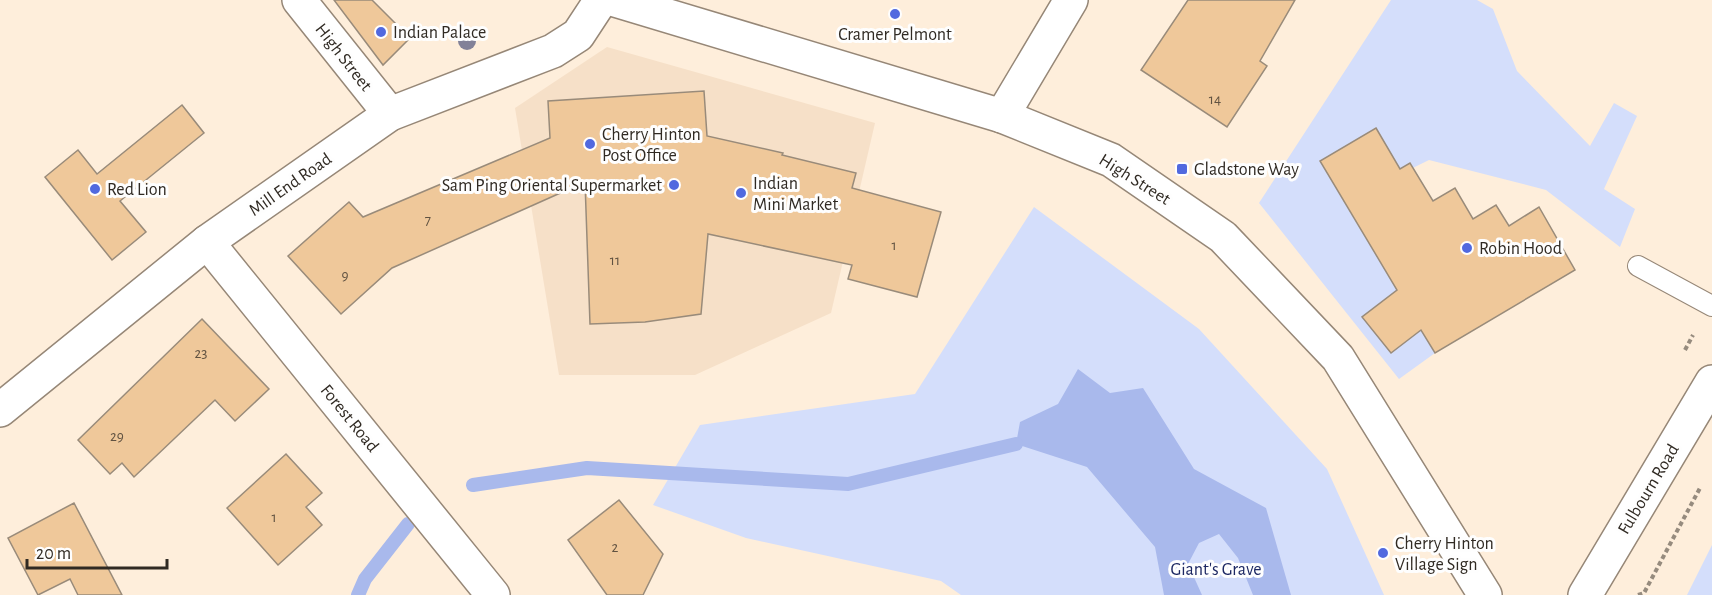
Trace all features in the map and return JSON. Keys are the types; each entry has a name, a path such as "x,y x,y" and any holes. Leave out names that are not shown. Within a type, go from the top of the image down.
{"street":[{"name":"High Street","path":"299,0 390,114"},
{"name":"Mill End Road","path":"0,410 207,242 390,114 553,51 578,35 601,0"},
{"name":"High Street","path":"615,0 1002,116 1111,160 1223,237 1338,358 1485,595"},
{"path":"1002,116 1071,0"},
{"name":"Forest Road","path":"207,242 493,595"},
{"name":"Fulbourn Road","path":"1585,595 1712,382"}],"lane":[{"path":"1638,266 1712,306"}],"path":[{"path":"1638,595 1644,593 1702,486"}],"shaded area":[{"path":"607,47 875,123 831,313 695,375 559,375 515,108"}],"green space":[{"path":"1391,0 1477,0 1493,9 1517,71 1590,146 1614,103 1637,116 1604,189 1635,209 1620,247 1546,190 1429,160 1344,202 1435,353 1399,379 1259,203"},
{"name":"Giant's Grave","path":"1034,207 1199,329 1327,469 1384,595 961,595 941,581 746,538 653,505 700,425 915,394"},
{"path":"1712,545 1712,595 1687,595"}],"water":[{"path":"1078,369 1110,393 1143,388 1194,469 1266,508 1291,595 1253,595 1238,558 1219,534 1199,543 1188,564 1202,595 1164,595 1155,547 1087,467 1016,444 1020,422 1058,404"}],"building":[{"name":"Indian Palace","path":"334,0 372,0 410,38 383,65"},
{"path":"1188,0 1295,0 1260,61 1267,66 1227,127 1141,70"},
{"path":"704,91 707,136 783,153 782,155 856,173 852,188 941,212 917,297 848,279 852,265 708,234 701,314 645,322 590,324 585,182 392,268 341,314 288,256 349,202 363,217 550,138 548,101"},
{"name":"Red Lion","path":"182,105 204,133 120,201 146,232 112,260 45,177 78,150 97,174"},
{"name":"Robin Hood","path":"1376,128 1400,169 1410,163 1433,201 1455,188 1473,219 1496,205 1509,226 1539,207 1575,270 1435,353 1421,330 1391,353 1362,317 1397,290 1320,161"},
{"path":"202,319 269,389 235,421 215,400 134,477 122,463 110,474 78,440"},
{"path":"286,454 322,493 306,507 322,525 278,565 227,508"},
{"path":"619,500 663,554 643,595 607,595 568,540"},
{"path":"74,503 122,595 78,595 70,579 38,595 8,538"}],"waterway":[{"path":"473,485 587,468 848,484 1016,444"},
{"path":"358,595 365,579 408,524"}],"place":[{"name":"Cramer Pelmont","path":"895,14"},
{"name":"Indian Palace","path":"381,32"},
{"name":"Cherry Hinton Post Office","path":"590,144"},
{"name":"Gladstone Way","path":"1182,169"},
{"name":"Sam Ping Oriental Supermarket","path":"674,185"},
{"name":"Red Lion","path":"95,189"},
{"name":"Indian Mini Market","path":"741,193"},
{"name":"Robin Hood","path":"1467,248"},
{"name":"Cherry Hinton Village Sign","path":"1383,553"}]}
